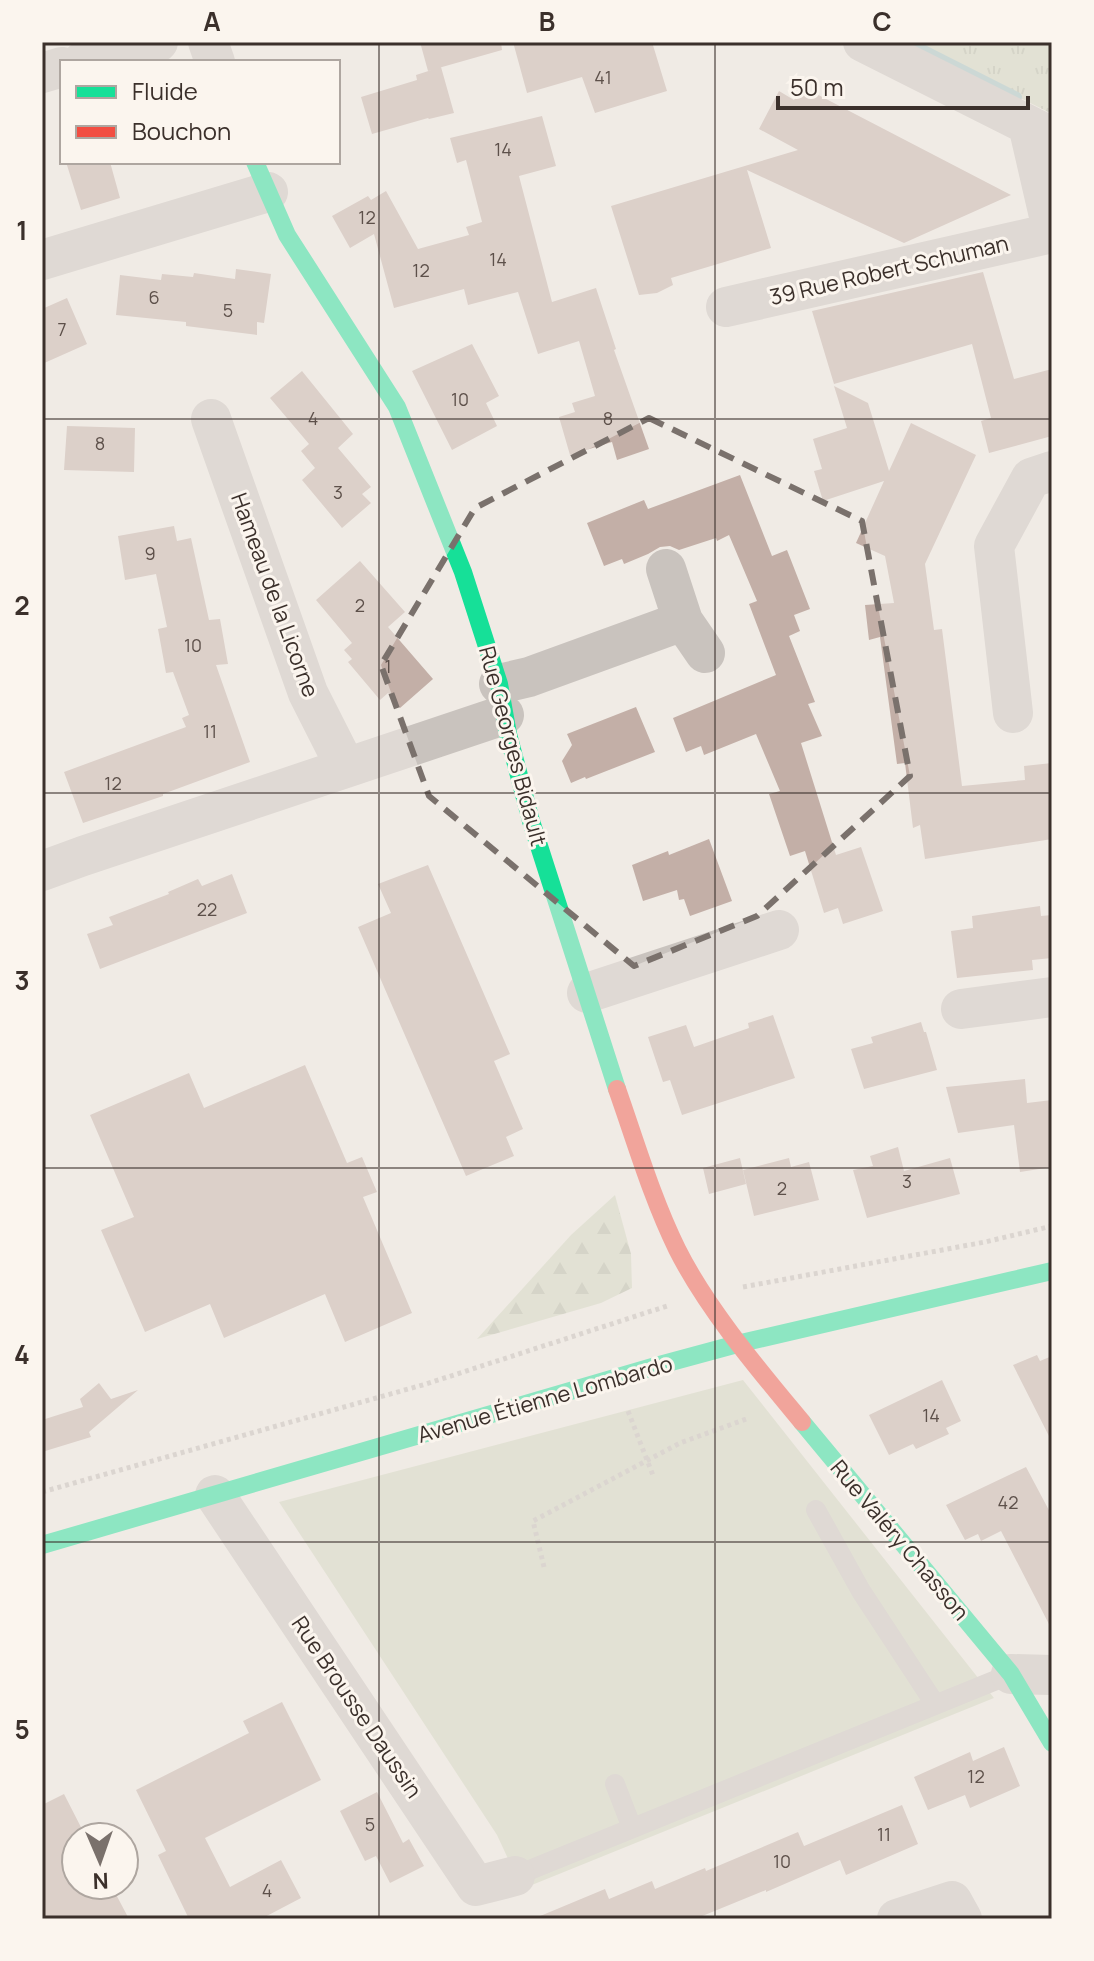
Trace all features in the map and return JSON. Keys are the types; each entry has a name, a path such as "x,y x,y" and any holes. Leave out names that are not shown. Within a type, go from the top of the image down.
{"street":[{"path":"90,60 158,42"},
{"path":"863,42 1040,131"},
{"name":"39 Rue Robert Schuman","path":"726,307 1052,231 1040,131"},
{"path":"42,260 261,177"},
{"name":"Rue Georges Bidault","path":"261,177 287,235 397,407 463,572 502,700 531,821 607,1061 663,1218 704,1296 741,1343"},
{"name":"Hameau de la Licorne","path":"211,419 308,693 346,768"},
{"path":"1013,713 994,546 1031,478 1052,471"},
{"path":"42,871 346,768 502,700 529,677 694,637 666,569"},
{"path":"587,993 779,930"},
{"path":"961,1009 1052,997"},
{"name":"Avenue Étienne Lombardo","path":"42,1545 656,1366 741,1343 1052,1271"},
{"name":"Rue Valéry Chasson","path":"741,1343 771,1384 1011,1674 1052,1743"},
{"name":"Rue Brousse Daussin","path":"215,1495 476,1886 515,1876"},
{"path":"1011,1674 1052,1675"},
{"path":"897,1919 952,1901 962,1919"}],"lane":[{"path":"816,1510 861,1591 935,1704"},
{"path":"515,1876 1011,1674"},
{"path":"615,1784 632,1828"}],"path":[{"path":"738,1288 985,1242 1052,1226"},
{"path":"42,1492 426,1384 674,1304"},
{"path":"628,1410 654,1478"},
{"path":"544,1567 533,1521 680,1443 759,1415"}],"highlighted area":[{"path":"649,418 862,521 910,776 757,916 634,966 429,796 381,665 475,508"}],"green space":[{"path":"910,42 1052,42 1052,114"},
{"path":"615,1195 631,1254 632,1288 601,1303 477,1339 571,1235"},
{"path":"743,1380 994,1698 522,1889 497,1835 279,1502"}],"building":[{"path":"420,42 501,42 502,50 428,71"},
{"path":"513,42 652,42 667,91 595,113 582,77 527,93"},
{"path":"441,67 454,113 372,134 361,97 417,80 416,75"},
{"path":"803,87 1011,195 904,243 747,170 771,248 671,278 673,285 657,293 639,295 611,206 798,150 759,129 779,91 794,100"},
{"path":"542,116 556,166 519,176 552,302 596,288 649,449 617,460 612,442 570,455 559,417 575,412 572,403 595,396 579,341 538,354 518,292 468,305 464,289 394,308 374,234 350,248 332,216 368,196 371,200 386,191 418,249 469,235 466,227 482,222 466,160 457,163 450,138"},
{"path":"67,164 111,164 120,198 81,210"},
{"path":"236,269 271,274 264,323 257,322 257,335 186,326 186,322 116,315 120,275 161,280 162,274 193,277 194,273 235,279"},
{"path":"983,272 1014,379 1052,369 1052,436 989,453 981,421 991,418 972,344 834,384 812,311"},
{"path":"67,298 87,344 42,364 42,309"},
{"path":"472,344 499,396 486,403 497,426 452,450 412,371"},
{"path":"302,371 353,434 338,448 371,487 362,494 371,503 342,528 302,480 315,468 301,451 309,444 270,398"},
{"path":"834,386 868,403 889,471 911,423 976,455 925,564 934,630 942,629 962,786 1025,780 1024,766 1052,763 1052,839 925,859 920,825 913,828 905,763 897,764 880,637 869,640 865,605 894,603 885,556 856,543 884,481 823,501 814,471 822,469 813,439 847,428"},
{"path":"67,426 135,428 134,472 64,470"},
{"path":"740,475 772,556 787,550 810,609 794,615 800,631 789,636 815,702 808,704 822,736 801,743 836,855 861,847 883,911 843,924 838,908 824,913 805,851 790,856 769,794 780,791 756,734 704,755 701,746 686,752 673,718 776,675 749,604 757,601 729,535 679,550 670,546 660,547 624,564 622,559 604,566 587,523 644,500 648,509"},
{"path":"174,526 177,541 191,538 209,620 220,619 228,664 216,665 250,762 83,823 64,772 186,727 182,718 189,715 173,672 166,673 158,629 167,627 156,574 125,580 118,536"},
{"path":"360,561 405,612 388,627 433,679 400,708 388,693 380,700 348,662 352,659 344,650 352,643 316,600"},
{"path":"636,707 655,752 571,783 562,761 572,745 567,734"},
{"path":"709,839 732,901 690,916 684,899 679,900 677,890 643,901 632,865"},
{"path":"428,865 510,1054 494,1061 523,1129 506,1137 514,1156 466,1176 358,927 391,913 378,884"},
{"path":"232,874 247,913 100,969 87,934 113,925 109,917 169,894 198,879 202,886"},
{"path":"1040,906 1041,916 1052,915 1052,958 1032,960 1033,970 957,978 951,931 973,928 972,916"},
{"path":"773,1015 795,1078 682,1115 670,1080 663,1082 648,1037 686,1025 694,1047 749,1028 748,1023"},
{"path":"921,1022 937,1070 864,1089 851,1049 873,1043 871,1037"},
{"path":"305,1065 347,1163 362,1157 377,1192 363,1197 412,1313 345,1342 325,1294 224,1338 210,1304 145,1332 101,1230 134,1217 90,1115 189,1073 204,1108"},
{"path":"1025,1079 1027,1103 1052,1100 1052,1167 1020,1172 1014,1125 958,1133 946,1087"},
{"path":"898,1147 904,1171 950,1158 960,1194 867,1218 853,1170 873,1166 870,1156"},
{"path":"740,1158 746,1184 709,1194 703,1168"},
{"path":"789,1158 791,1167 809,1162 819,1200 754,1216 743,1170"},
{"path":"1037,1355 1040,1361 1052,1356 1052,1442 1013,1365"},
{"path":"942,1380 961,1421 946,1428 949,1434 916,1449 913,1444 889,1455 869,1415"},
{"path":"99,1383 111,1399 138,1390 89,1432 91,1437 42,1452 42,1420 83,1407 80,1399"},
{"path":"1026,1467 1052,1516 1052,1630 1001,1531 981,1541 978,1534 965,1540 946,1505"},
{"path":"282,1702 321,1780 205,1838 230,1887 281,1860 301,1898 261,1919 189,1919 158,1855 166,1851 136,1790 249,1733 243,1721"},
{"path":"1004,1747 1020,1786 970,1808 965,1795 928,1810 914,1777 970,1752 973,1761"},
{"path":"377,1792 403,1843 409,1839 424,1866 390,1883 376,1856 365,1861 340,1811"},
{"path":"64,1794 78,1821 60,1821 60,1901 119,1901 129,1919 42,1919 42,1805"},
{"path":"902,1805 918,1844 846,1875 840,1860 695,1919 533,1919 605,1889 609,1899 652,1881 655,1889 798,1832 804,1846"}],"waterway":[{"path":"908,42 1017,97"}],"traffic: fast":[{"path":"256,164 287,235 397,407 463,572 499,684 508,734 531,821 617,1089"},
{"path":"42,1545 656,1366 741,1343 1052,1271"},
{"path":"802,1422 1011,1674 1052,1743"}],"traffic: jam":[{"path":"617,1089 660,1210 689,1272 735,1338 802,1422"}]}
